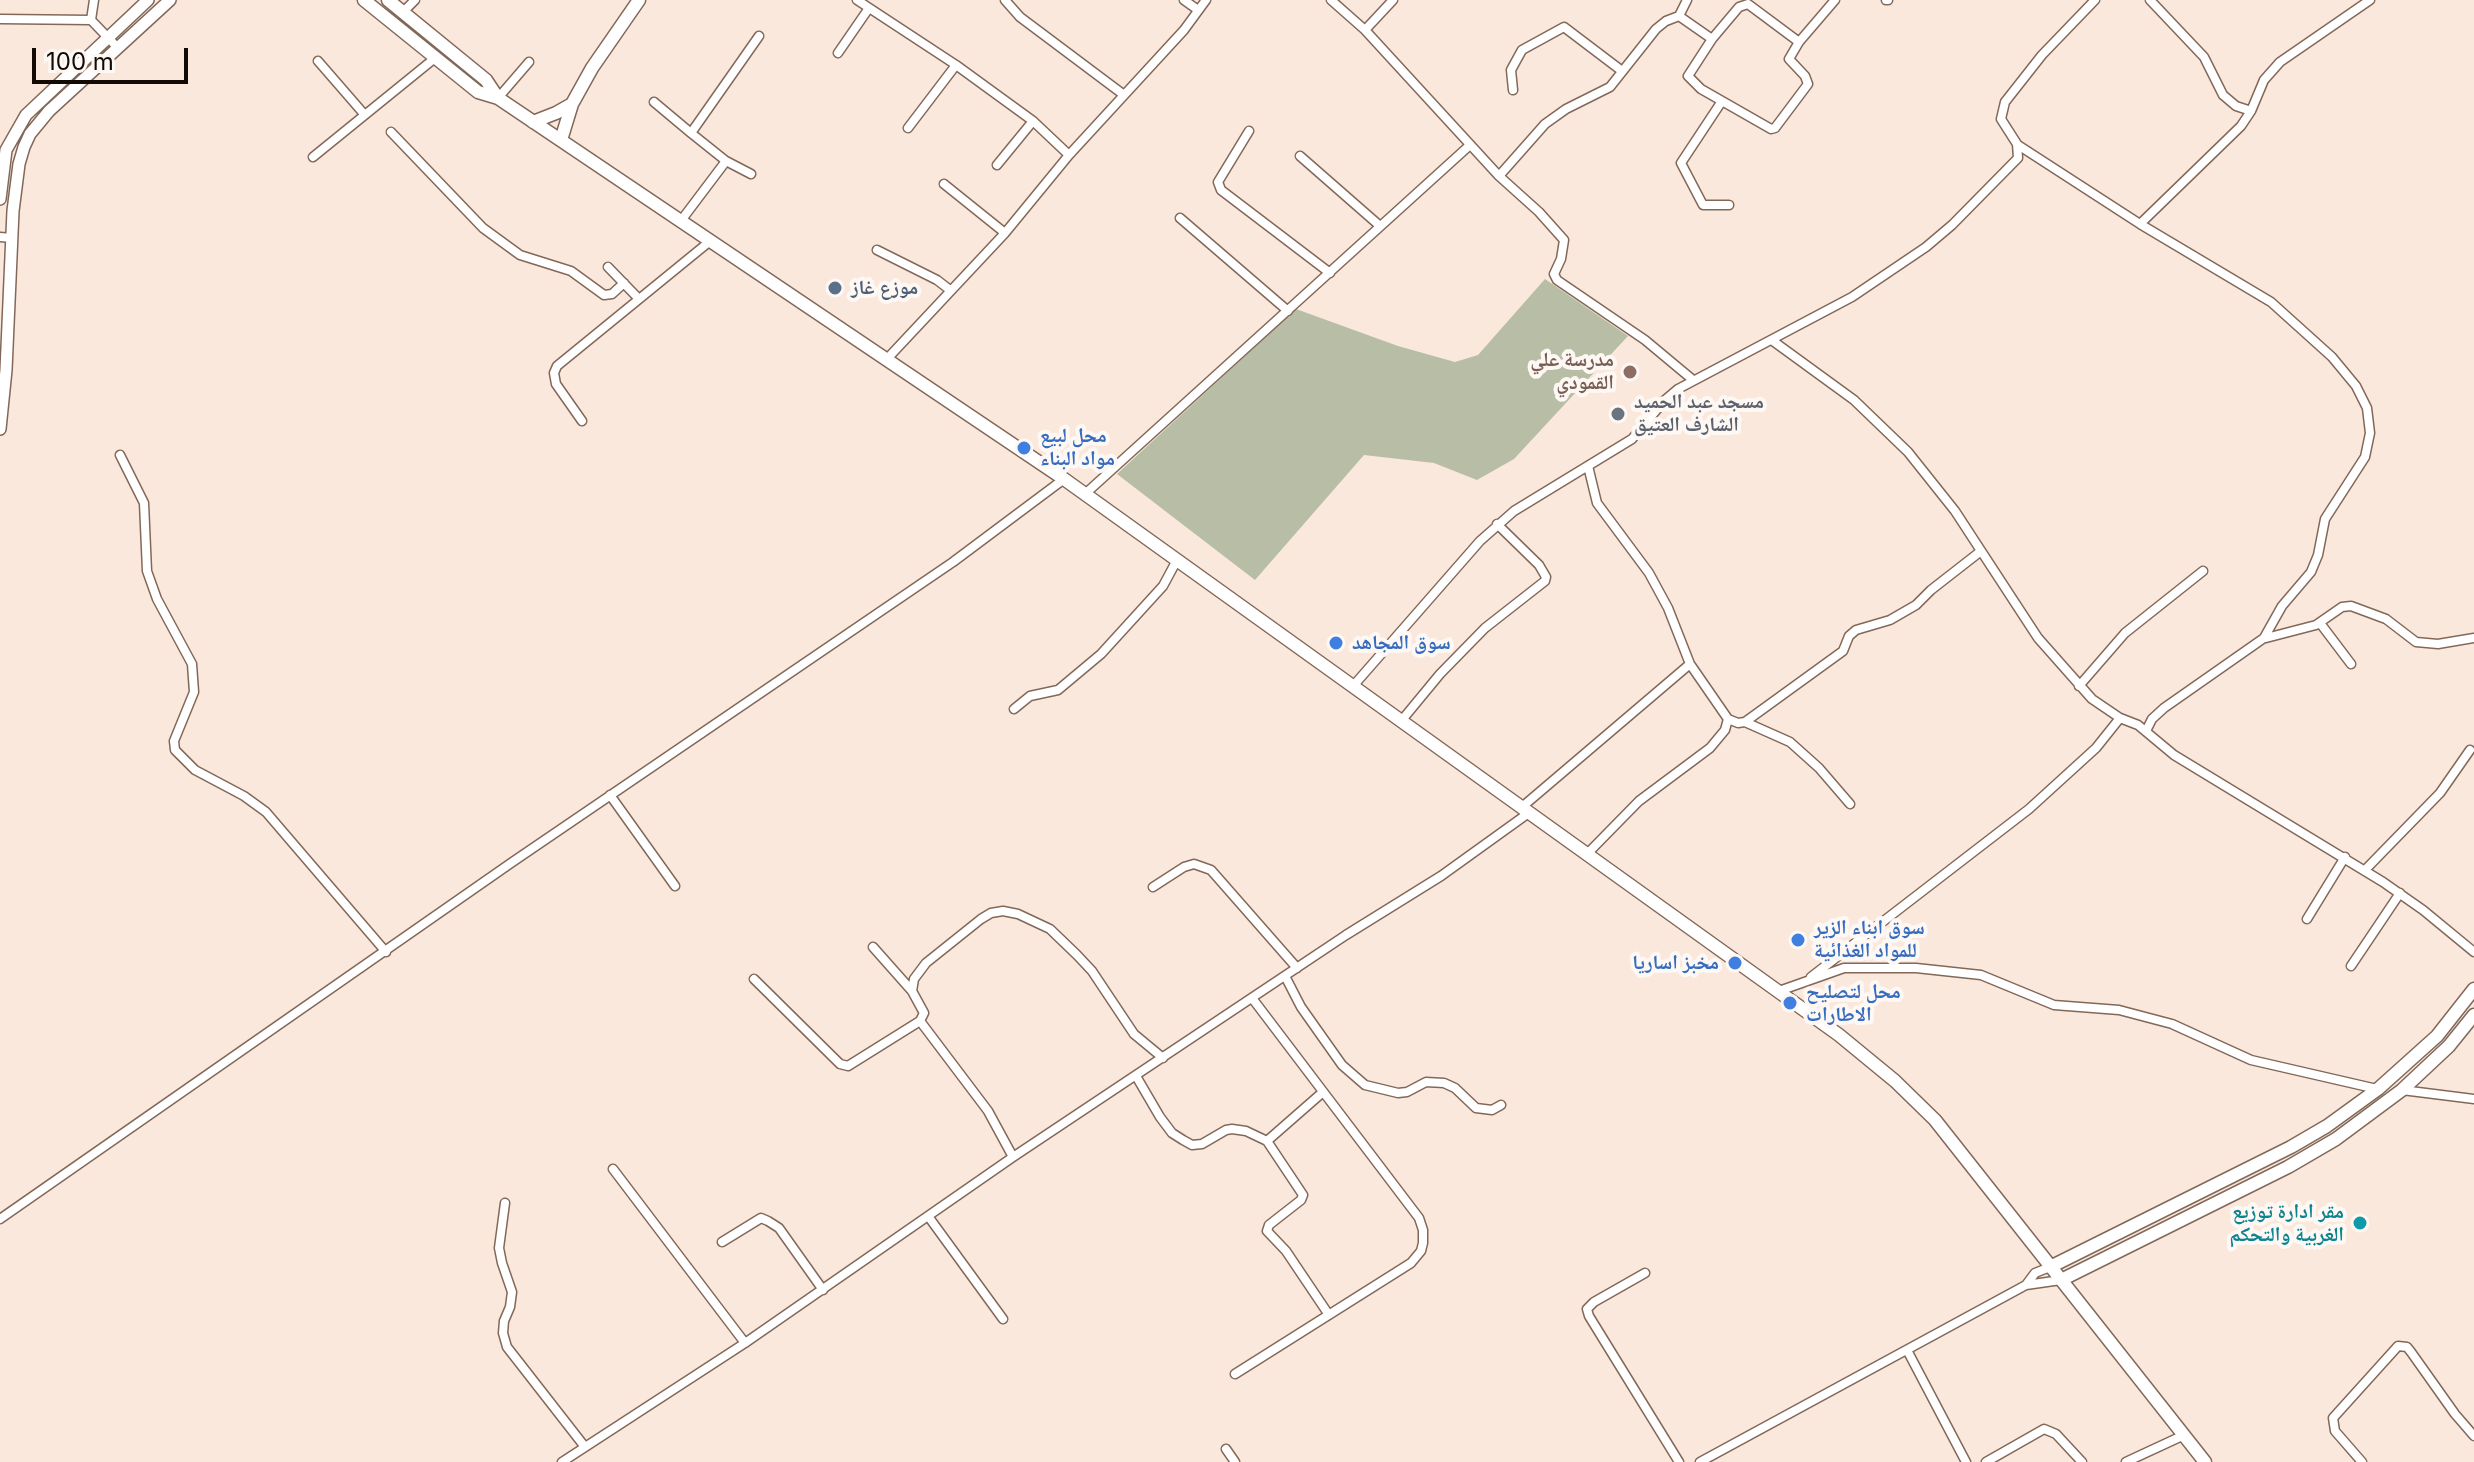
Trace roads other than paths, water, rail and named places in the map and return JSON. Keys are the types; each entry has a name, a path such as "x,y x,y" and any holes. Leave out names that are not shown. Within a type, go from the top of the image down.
{"main road":[{"path":"364,0 478,92 498,98 1064,479 1779,991 1877,1066 1928,1114 2205,1462"},
{"path":"388,0 486,80 498,98"},
{"path":"561,140 572,104 592,68 639,0"},
{"path":"533,122 572,104"},
{"path":"2050,1267 2291,1147 2378,1089 2437,1036 2474,989"},
{"path":"2061,1280 2302,1159 2371,1116 2449,1046 2474,1015"}],"street":[{"path":"91,20 94,0"},
{"path":"0,199 6,150 26,115 148,0"},
{"path":"0,429 6,238 19,164 30,134 49,111 170,0"},
{"path":"403,12 415,0"},
{"path":"857,0 956,65 1033,121 1069,155"},
{"path":"1005,0 1020,17 1124,95"},
{"path":"1184,0 1198,10"},
{"path":"886,360 1005,233 1069,155 1206,0"},
{"path":"1331,0 1365,30 1499,176 1539,212 1564,240 1561,259 1554,274 1557,280 1645,340 1693,380"},
{"path":"1365,30 1393,0"},
{"path":"1499,176 1545,124 1566,109 1604,91 1656,29 1679,16 1687,0"},
{"path":"1799,42 1745,4 1712,39 1688,76 1701,89 1771,129 1775,128 1808,84 1805,76 1789,59 1799,42 1835,0"},
{"path":"2095,0 2042,55 2002,107 2003,124 2017,144 2283,312 2349,376 2367,408 2370,433 2365,457 2325,519 2311,572 2282,606 2264,638"},
{"path":"2150,0 2204,57 2223,95 2236,106 2251,111"},
{"path":"2140,224 2241,126 2264,80 2280,62 2370,0"},
{"path":"838,53 869,8"},
{"path":"1679,16 1712,39"},
{"path":"0,19 91,20 118,48"},
{"path":"1513,90 1511,70 1522,50 1564,27 1622,71"},
{"path":"691,133 759,36"},
{"path":"313,157 435,58"},
{"path":"318,61 364,114"},
{"path":"498,98 529,62"},
{"path":"908,128 956,65"},
{"path":"1722,101 1681,163 1703,205 1729,205"},
{"path":"654,102 726,161 751,174"},
{"path":"997,165 1033,121"},
{"path":"1249,131 1218,182 1221,190 1330,273"},
{"path":"391,132 483,228 520,255 571,271 604,295 612,294 624,283"},
{"path":"1354,685 1497,524 1632,439 1665,400 1693,380 1773,341 1852,297 1926,247 1965,214 2015,162 2019,153 2017,144"},
{"path":"1085,494 1470,145"},
{"path":"1300,156 1380,226"},
{"path":"680,222 726,161"},
{"path":"944,184 1005,233"},
{"path":"1180,218 1288,311"},
{"path":"582,421 556,384 555,369 709,242"},
{"path":"877,250 937,280 950,290"},
{"path":"608,267 639,299"},
{"path":"1773,341 1854,400 1891,433 1940,490 2038,638 2079,686 2106,710 2146,731 2174,755 2400,893 2474,952"},
{"path":"120,455 144,503 147,571 157,599 192,664 194,692 174,741 175,750 195,770 244,796 266,812 386,952"},
{"path":"1588,466 1597,503 1649,573 1668,608 1690,664 1728,719 1738,723 1745,722 1843,651 1849,636 1856,630 1890,620 1916,605 1981,551"},
{"path":"0,1219 610,795 953,562 1064,479"},
{"path":"1402,720 1440,674 1485,628 1545,581 1539,565 1497,524"},
{"path":"1014,709 1030,696 1058,690 1101,654 1163,586 1177,560"},
{"path":"2079,686 2125,633 2203,571"},
{"path":"2146,731 2152,719 2164,708 2264,638 2320,623 2342,607 2351,606 2386,619 2416,642 2438,644 2474,638"},
{"path":"2320,623 2351,664"},
{"path":"562,1462 745,1343 1013,1157 1441,876 1526,809 1690,664"},
{"path":"1805,982 2029,809 2096,748 2120,718"},
{"path":"1587,854 1639,801 1710,748 1725,730 1728,719"},
{"path":"1745,722 1790,742 1819,768 1850,804"},
{"path":"2365,870 2440,793 2470,750"},
{"path":"610,795 675,886"},
{"path":"2307,919 2345,857"},
{"path":"1153,887 1194,864 1211,870 1297,968"},
{"path":"2351,966 2400,893"},
{"path":"912,991 914,979 926,963 981,919 1003,911 1018,914 1050,929 1077,955 1092,971 1126,1025 1140,1041 1163,1058"},
{"path":"754,979 845,1066 920,1021 924,1010 912,991 873,947"},
{"path":"1779,991 1844,968 1916,968 1981,975 2054,1005 2119,1010 2172,1024 2251,1060 2378,1089"},
{"path":"1285,976 1301,1007 1342,1065 1365,1085 1398,1093 1426,1082 1444,1083 1455,1088 1476,1108 1492,1110 1501,1105"},
{"path":"1235,1374 1411,1263 1421,1251 1423,1230 1419,1218 1252,998"},
{"path":"920,1021 981,1102 1013,1157"},
{"path":"1136,1076 1172,1133 1192,1145 1202,1144 1232,1129 1246,1131 1267,1141 1303,1195 1301,1200 1269,1225 1267,1231 1286,1251 1329,1315"},
{"path":"2402,1090 2474,1099"},
{"path":"1267,1141 1323,1092"},
{"path":"613,1169 745,1343"},
{"path":"505,1203 499,1248 512,1292 504,1321 507,1347 585,1447"},
{"path":"928,1216 1003,1319"},
{"path":"722,1242 761,1218 773,1223 823,1290"},
{"path":"2026,1285 2035,1273 2050,1267"},
{"path":"1645,1273 1587,1309 1679,1462"},
{"path":"1700,1462 2026,1285 2061,1280"},
{"path":"2362,1462 2335,1431 2333,1418 2398,1346 2407,1347 2474,1436"},
{"path":"1907,1350 1966,1462"},
{"path":"1986,1462 2044,1429 2056,1434 2082,1462"},
{"path":"2126,1462 2182,1436"},
{"path":"1226,1449 1235,1462"}],"place":[{"name":"موزع غاز","path":"835,288"},
{"name":"مدرسة علي القمودي","path":"1630,372"},
{"name":"مسجد عبد الحميد الشارف العتيق","path":"1618,414"},
{"name":"محل لبيع مواد البناء","path":"1024,448"},
{"name":"سوق المجاهد","path":"1336,643"},
{"name":"سوق ابناء الزير للمواد الغذائية","path":"1798,940"},
{"name":"مخبز اساريا","path":"1735,963"},
{"name":"محل لتصليح الاطارات","path":"1790,1003"},
{"name":"مقر ادارة توزيع الغربية والتحكم","path":"2360,1223"}]}
